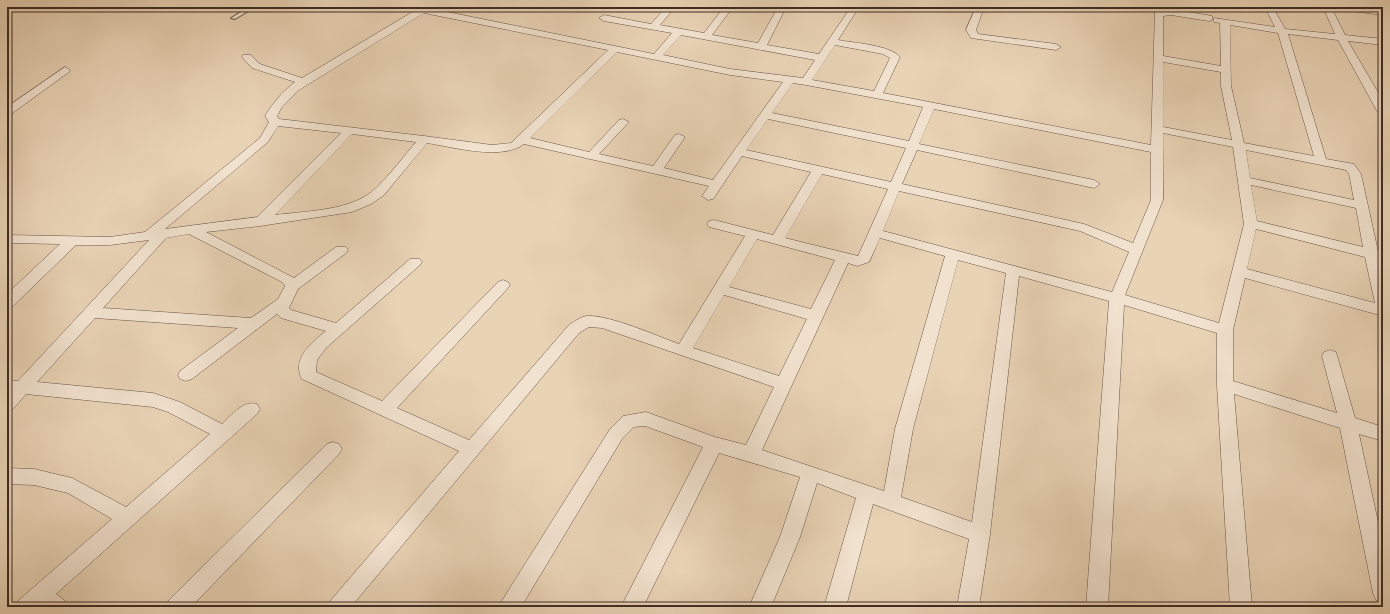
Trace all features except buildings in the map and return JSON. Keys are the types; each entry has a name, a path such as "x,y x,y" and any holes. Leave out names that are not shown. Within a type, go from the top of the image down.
{"street":[{"path":"405,7 425,9 730,72 806,82 1157,150"},
{"path":"653,27 671,7"},
{"path":"706,36 729,7"},
{"path":"761,47 782,7"},
{"path":"806,82 855,7"},
{"path":"980,7 970,30 974,36 1056,47"},
{"path":"1269,7 1282,31 1320,161"},
{"path":"1327,7 1341,37 1383,111"},
{"path":"1343,7 1364,8 1383,12"},
{"path":"275,122 271,116 274,108 282,99 304,82 425,9"},
{"path":"1097,607 1117,298 1157,200 1158,14 1171,12 1208,12 1225,22 1282,31 1383,42"},
{"path":"604,18 822,58"},
{"path":"1225,22 1226,86 1239,145 1252,224 1225,330 1225,385 1241,607"},
{"path":"656,57 679,32"},
{"path":"833,42 886,52 895,57 877,95"},
{"path":"275,122 424,138 492,149 514,146 522,140 615,49"},
{"path":"247,57 256,66 304,82"},
{"path":"1158,58 1226,70"},
{"path":"7,112 65,70"},
{"path":"708,196 790,80"},
{"path":"714,224 843,258 857,261 864,259 914,146 930,105"},
{"path":"766,115 1094,184"},
{"path":"7,404 15,387 90,312 156,234 264,140 271,131 275,122"},
{"path":"591,156 624,122"},
{"path":"260,222 350,130"},
{"path":"1158,130 1350,167 1355,174 1383,308"},
{"path":"656,171 679,137"},
{"path":"7,239 110,241 260,222 347,209 366,201 380,192 424,138"},
{"path":"522,140 716,184"},
{"path":"739,152 1084,228 1137,250"},
{"path":"776,240 818,170"},
{"path":"1244,180 1362,206"},
{"path":"1252,224 1372,254"},
{"path":"193,231 287,279 292,286"},
{"path":"876,233 1117,298 1225,330"},
{"path":"683,351 753,234"},
{"path":"7,303 73,240"},
{"path":"339,329 286,314 281,309 282,304 292,286 341,250"},
{"path":"891,502 904,429 953,254"},
{"path":"751,454 843,258"},
{"path":"415,262 310,354 306,365 308,375 472,449"},
{"path":"968,607 980,534 1013,270"},
{"path":"1240,272 1383,311"},
{"path":"385,409 503,285"},
{"path":"720,289 816,316"},
{"path":"186,375 282,304"},
{"path":"90,312 254,324"},
{"path":"338,607 574,329 587,321 603,323 784,384"},
{"path":"1330,356 1348,423 1383,594"},
{"path":"1225,385 1383,434"},
{"path":"15,387 153,400 174,407 224,433"},
{"path":"32,601 251,409"},
{"path":"509,607 616,434 629,422 646,419 714,444 811,473 980,534"},
{"path":"632,607 714,444"},
{"path":"176,607 334,449"},
{"path":"760,607 790,537 811,473"},
{"path":"7,476 34,477 72,486 127,518"},
{"path":"835,607 867,493"},
{"path":"32,601 57,607"}],"lane":[{"path":"233,18 253,7"}]}
